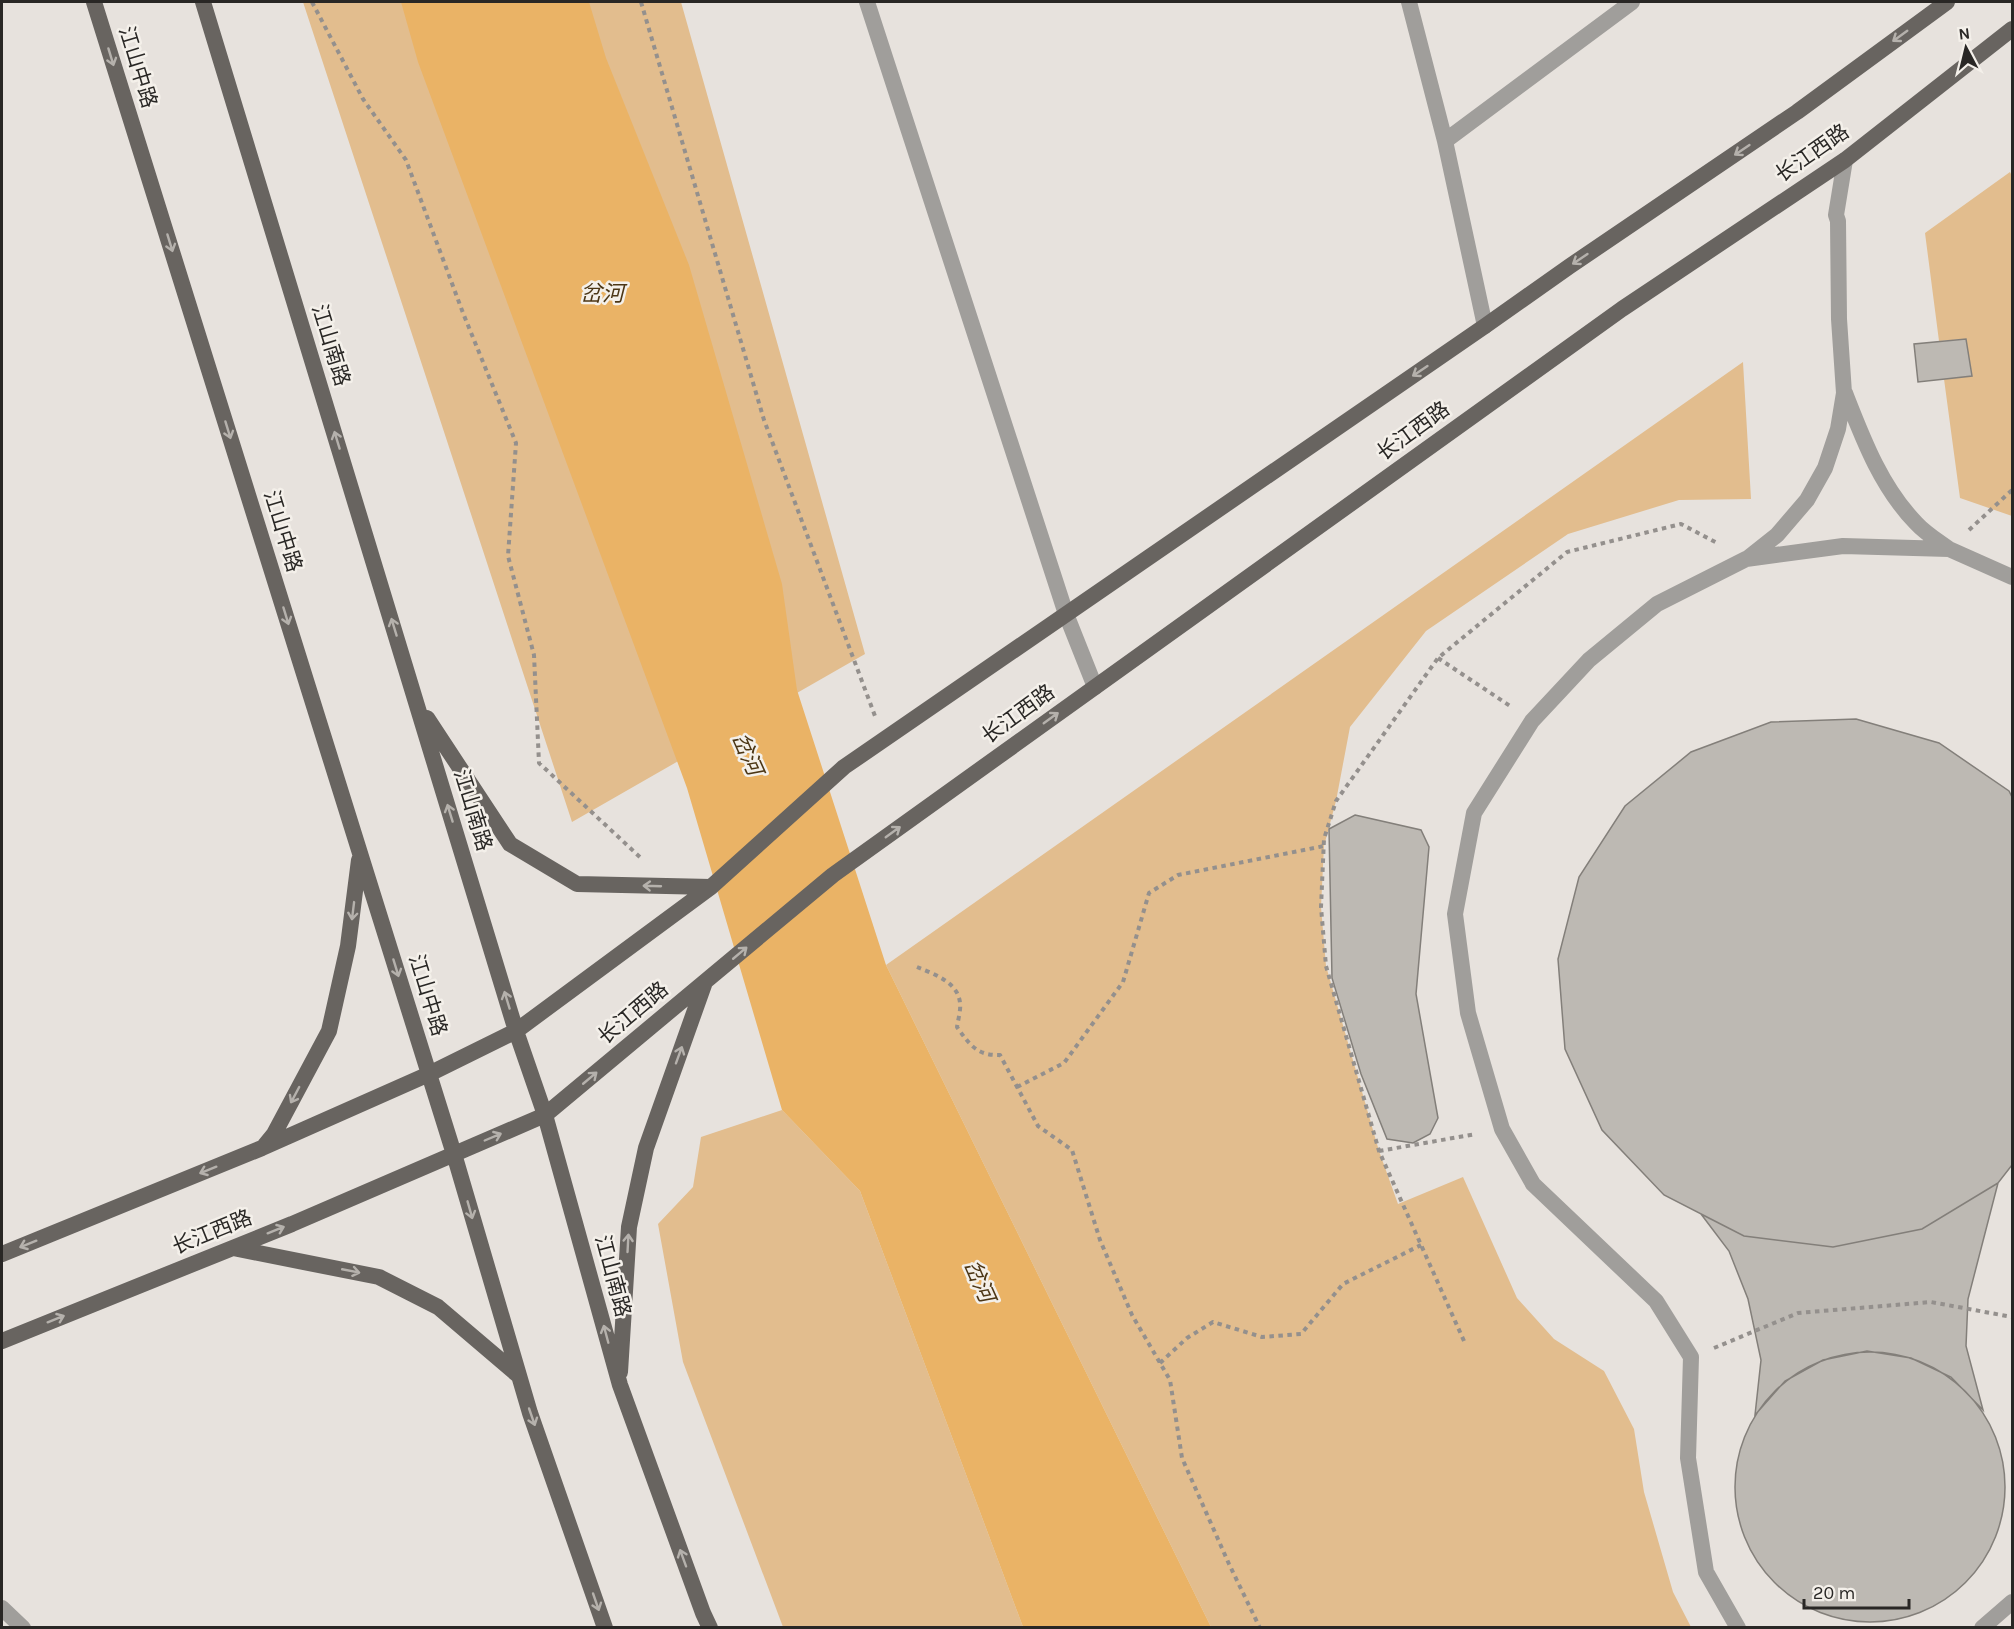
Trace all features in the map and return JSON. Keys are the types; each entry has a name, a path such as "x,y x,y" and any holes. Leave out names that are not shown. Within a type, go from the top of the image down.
{"main road":[{"name":"江山中路","path":"94,2 429,1074"},
{"name":"江山南路","path":"203,2 516,1031 545,1115 620,1385 710,1628"},
{"name":"长江西路","path":"2,1254 262,1148 429,1074 516,1031 711,887 843,766 1797,112 1947,2"},
{"name":"长江西路","path":"2,1341 232,1248 545,1115 833,875 1622,309 1845,160 2013,29"},
{"path":"417,702 510,843 577,884 711,887"},
{"path":"262,1148 274,1134 329,1031 348,946 360,853"},
{"path":"620,1385 629,1227 646,1148 705,981"},
{"path":"429,1074 530,1413 605,1628"},
{"path":"232,1248 378,1277 438,1307 519,1376"}],"street":[{"path":"867,2 1066,614 1095,687"},
{"path":"1409,2 1445,141 1485,326"},
{"path":"1445,141 1632,2"},
{"path":"1738,1628 1706,1572 1688,1458 1691,1357 1656,1301 1533,1184 1502,1130 1468,1012 1455,914 1473,813 1532,721 1589,660 1657,604 1746,559 1777,536 1807,500 1825,468 1838,429 1844,393 1836,215 1845,160"},
{"path":"1844,393 1870,456 1916,524 1948,549 2013,577"},
{"path":"1746,559 1843,546 1948,549"},
{"path":"1982,1628 2013,1602"},
{"path":"2,1608 23,1628"}],"path":[{"path":"312,2 363,99 406,160 463,313 516,443 508,556 534,655 539,763 671,886"},
{"path":"641,2 764,420 884,739"},
{"path":"1948,549 2013,490"},
{"path":"1438,658 1532,721"},
{"path":"1017,1088 1064,1063 1123,982 1149,893 1178,875 1324,846"},
{"path":"917,967 954,986 960,1003 957,1027 971,1047 992,1055 999,1055 1038,1126 1072,1150 1100,1240 1132,1315 1170,1380 1182,1458 1260,1628"},
{"path":"1379,1150 1502,1130"},
{"path":"1160,1363 1187,1338 1212,1322 1262,1337 1301,1334 1343,1284 1421,1245"},
{"path":"1691,1357 1798,1313 1931,1302 2013,1317"}],"shaded area":[{"path":"303,2 681,2 865,654 572,822"},
{"path":"2010,172 2012,176 2012,516 1960,498 1944,379 1972,375 1966,339 1939,341 1925,233"},
{"path":"1743,362 1751,499 1679,500 1568,534 1426,631 1350,727 1336,801 1324,846 1321,907 1326,966 1379,1151 1398,1204 1463,1177 1517,1298 1554,1339 1604,1371 1634,1429 1644,1492 1673,1592 1691,1627 1211,1627 886,965"},
{"path":"782,1110 860,1191 1023,1627 783,1627 683,1362 658,1224 693,1187 701,1137"}],"water":[{"name":"岔河","path":"401,2 589,2 606,58 689,265 782,584 797,690 886,965 1211,1627 1023,1627 860,1191 782,1110 687,788 418,62"}],"building":[{"path":"1966,339 1972,376 1918,382 1914,344"},
{"path":"1856,719 1939,743 2009,791 2012,797 2012,1165 1998,1183 1922,1229 1833,1247 1744,1236 1664,1195 1602,1130 1565,1049 1558,959 1579,877 1625,806 1691,752 1771,722"},
{"path":"1355,815 1421,830 1429,847 1416,994 1438,1118 1430,1134 1413,1143 1387,1139 1361,1074 1332,978 1329,829"},
{"path":"1998,1183 1968,1299 1966,1346 1983,1410 1951,1377 1911,1358 1867,1351 1823,1360 1785,1381 1755,1415 1761,1360 1748,1299 1729,1251 1701,1214 1744,1236 1833,1247 1922,1229"},
{"path":"1870,1352 1896,1355 1922,1362 1945,1375 1966,1391 1982,1412 1995,1435 2002,1461 2005,1487 2002,1513 1995,1539 1982,1562 1966,1583 1945,1599 1922,1612 1896,1619 1870,1622 1844,1619 1818,1612 1795,1599 1774,1583 1758,1562 1745,1539 1738,1513 1735,1487 1738,1461 1745,1435 1758,1412 1774,1391 1795,1375 1818,1362 1844,1355"}]}
